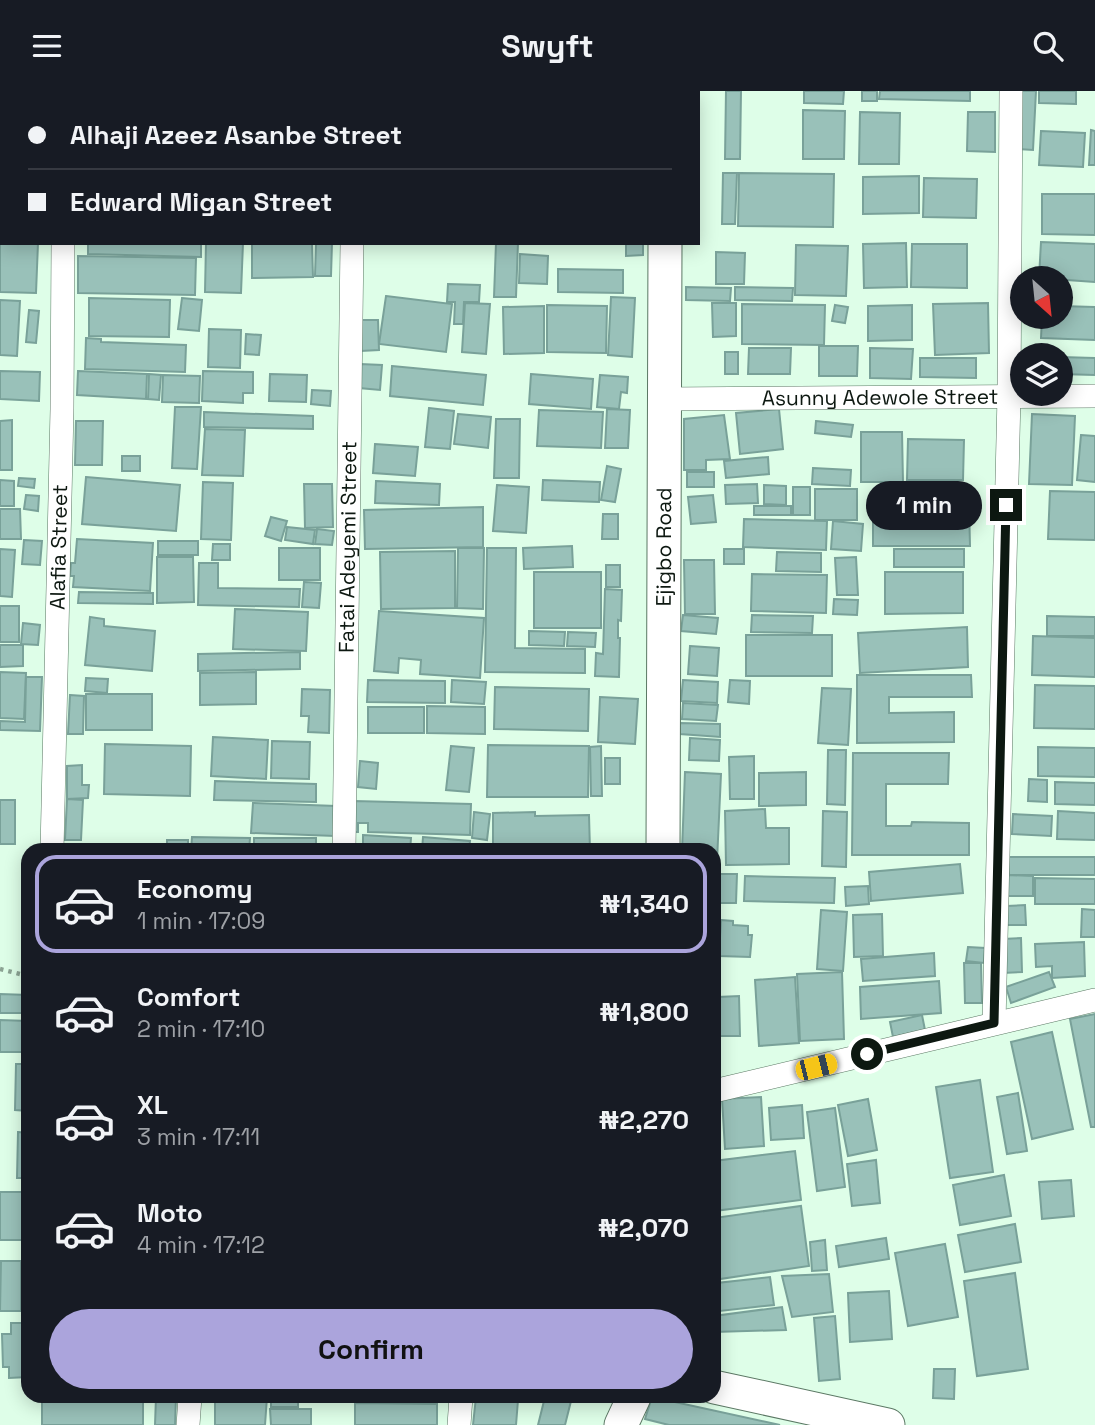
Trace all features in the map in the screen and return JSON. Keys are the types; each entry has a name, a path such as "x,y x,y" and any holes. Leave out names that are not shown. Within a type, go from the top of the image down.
{"street":[{"path":"994,1023 1009,396 1011,91"},
{"name":"Alafia Street","path":"52,843 62,423 63,245"},
{"name":"Fatai Adeyemi Street","path":"344,843 352,245"},
{"name":"Ejigbo Road","path":"663,843 665,245"},
{"name":"Asunny Adewole Street","path":"665,399 1095,396"},
{"path":"721,1089 1095,1000"},
{"path":"721,1389 888,1425"},
{"path":"188,1425 190,1403"},
{"path":"459,1425 461,1403"},
{"path":"621,1425 631,1403"}],"path":[{"path":"0,969 21,974"}],"building":[{"path":"726,91 741,91 740,159 725,159"},
{"path":"804,91 844,91 843,104 804,103"},
{"path":"862,91 877,91 877,101 862,101"},
{"path":"880,91 970,91 970,101 879,99"},
{"path":"1020,91 1036,91 1033,150 1018,149"},
{"path":"1039,91 1076,91 1076,104 1039,103"},
{"path":"803,110 845,111 844,159 803,159"},
{"path":"860,112 900,113 899,164 859,164"},
{"path":"968,112 995,112 995,152 967,151"},
{"path":"1091,130 1095,131 1095,165 1089,165"},
{"path":"1041,131 1085,133 1083,167 1039,165"},
{"path":"723,173 737,173 735,224 722,224"},
{"path":"739,173 834,174 833,227 738,226"},
{"path":"919,176 919,213 863,214 863,177"},
{"path":"924,178 977,179 976,218 923,217"},
{"path":"1042,194 1095,194 1095,235 1042,234"},
{"path":"1041,242 1095,244 1095,282 1073,280 1073,266 1040,266"},
{"path":"906,243 907,287 864,288 863,244"},
{"path":"912,244 967,244 967,288 911,287"},
{"path":"0,245 38,245 36,293 0,292"},
{"path":"88,245 201,245 201,257 88,254"},
{"path":"206,245 243,245 241,293 205,292"},
{"path":"252,245 312,245 313,277 252,278"},
{"path":"316,245 332,245 331,276 315,276"},
{"path":"496,245 518,245 516,297 494,297"},
{"path":"626,245 643,245 643,255 626,256"},
{"path":"796,245 848,246 846,296 795,295"},
{"path":"716,252 745,253 744,284 716,284"},
{"path":"520,254 548,256 547,284 519,283"},
{"path":"78,256 196,258 195,295 78,293"},
{"path":"558,269 623,270 623,293 558,292"},
{"path":"448,284 480,285 479,302 464,302 463,324 454,324 455,302 447,302"},
{"path":"686,287 731,288 730,301 686,300"},
{"path":"735,287 793,288 792,301 735,300"},
{"path":"386,296 452,304 446,352 379,344"},
{"path":"611,297 635,298 632,357 608,355"},
{"path":"89,298 170,300 169,337 89,336"},
{"path":"182,298 202,300 199,331 178,329"},
{"path":"0,300 20,301 17,356 0,355"},
{"path":"465,303 490,304 486,354 462,352"},
{"path":"712,303 736,303 736,336 713,337"},
{"path":"988,303 989,353 935,355 933,304"},
{"path":"742,304 825,305 824,345 742,344"},
{"path":"547,305 607,306 606,353 547,352"},
{"path":"835,305 848,307 845,323 832,321"},
{"path":"912,305 912,340 868,341 868,306"},
{"path":"544,306 544,353 504,354 503,307"},
{"path":"1073,306 1095,307 1095,340 1041,338 1041,329 1073,329"},
{"path":"29,310 39,311 36,343 26,342"},
{"path":"361,320 378,320 379,350 361,351"},
{"path":"209,329 241,330 240,368 208,367"},
{"path":"246,334 261,335 259,355 245,354"},
{"path":"86,338 101,339 101,342 186,345 185,372 85,369"},
{"path":"819,346 858,346 857,376 819,376"},
{"path":"749,348 791,348 790,374 748,374"},
{"path":"870,348 913,349 911,379 870,378"},
{"path":"725,352 738,352 738,374 725,374"},
{"path":"1073,357 1095,358 1095,375 1073,374"},
{"path":"920,358 976,358 976,378 920,377"},
{"path":"360,364 382,365 380,390 359,388"},
{"path":"392,366 486,375 483,405 390,396"},
{"path":"0,371 40,372 39,401 0,399"},
{"path":"78,371 147,374 146,399 77,395"},
{"path":"203,371 253,372 253,393 243,393 243,403 202,401"},
{"path":"149,374 161,375 159,400 148,399"},
{"path":"270,374 307,375 306,402 269,401"},
{"path":"531,374 593,379 591,409 529,404"},
{"path":"163,375 200,376 199,403 162,402"},
{"path":"600,375 628,377 627,393 621,392 619,409 597,407"},
{"path":"312,390 331,391 330,406 311,404"},
{"path":"175,407 201,407 197,469 172,468"},
{"path":"429,408 454,411 450,449 425,447"},
{"path":"607,409 630,410 628,448 605,448"},
{"path":"779,409 783,449 740,454 736,413"},
{"path":"539,410 603,412 601,448 537,446"},
{"path":"204,412 313,416 313,429 204,427"},
{"path":"458,414 491,417 488,448 454,444"},
{"path":"1032,414 1075,416 1072,485 1029,484"},
{"path":"724,415 730,459 706,460 706,470 684,470 684,419"},
{"path":"496,419 520,419 519,478 494,478"},
{"path":"12,420 12,470 0,470 0,421"},
{"path":"76,421 103,421 102,465 75,465"},
{"path":"816,421 853,425 851,437 815,433"},
{"path":"205,429 245,430 243,476 202,475"},
{"path":"861,432 902,432 903,482 861,482"},
{"path":"1081,435 1095,436 1095,482 1077,480"},
{"path":"908,439 964,440 963,480 907,480"},
{"path":"375,444 418,447 415,476 373,473"},
{"path":"122,456 140,456 140,471 122,471"},
{"path":"768,457 769,474 726,478 724,461"},
{"path":"607,466 621,469 615,502 601,500"},
{"path":"813,468 851,470 850,486 812,484"},
{"path":"687,472 714,472 714,487 687,487"},
{"path":"86,477 180,485 176,531 82,524"},
{"path":"19,478 35,479 34,488 18,486"},
{"path":"0,480 14,481 14,506 0,506"},
{"path":"543,480 600,482 599,502 542,500"},
{"path":"376,481 440,484 439,505 375,503"},
{"path":"203,482 233,483 231,540 201,539"},
{"path":"304,484 332,484 333,527 305,528"},
{"path":"757,484 758,503 726,504 725,485"},
{"path":"497,485 529,487 526,533 493,531"},
{"path":"764,485 786,486 786,505 764,504"},
{"path":"793,487 810,487 810,515 793,515"},
{"path":"882,487 914,487 914,502 882,502"},
{"path":"967,487 967,503 917,503 917,488"},
{"path":"815,489 857,489 857,520 815,520"},
{"path":"1050,491 1095,492 1095,540 1048,539"},
{"path":"26,495 39,496 38,511 24,509"},
{"path":"713,495 716,522 691,524 688,497"},
{"path":"969,505 970,546 873,546 873,506"},
{"path":"754,506 791,506 791,515 754,515"},
{"path":"483,507 483,547 365,549 364,510"},
{"path":"0,509 20,509 21,539 0,539"},
{"path":"603,514 618,514 618,539 602,539"},
{"path":"271,517 287,521 281,541 265,536"},
{"path":"744,519 827,521 826,550 743,547"},
{"path":"833,521 863,524 861,551 831,549"},
{"path":"287,527 315,530 313,544 285,540"},
{"path":"317,529 334,531 332,545 315,544"},
{"path":"77,539 153,543 150,591 73,587 71,563 75,563"},
{"path":"24,540 42,541 40,565 22,564"},
{"path":"158,541 198,541 198,555 158,555"},
{"path":"213,544 230,544 230,560 212,560"},
{"path":"572,546 573,567 524,569 523,548"},
{"path":"279,548 320,548 320,580 279,580"},
{"path":"458,548 484,548 483,609 457,608"},
{"path":"487,548 516,548 515,648 585,649 585,673 485,672"},
{"path":"0,549 15,550 12,597 0,596"},
{"path":"724,549 744,549 744,564 724,564"},
{"path":"894,549 964,549 964,567 894,567"},
{"path":"455,551 455,608 381,609 380,552"},
{"path":"777,552 821,553 821,572 776,571"},
{"path":"157,557 193,557 194,602 157,603"},
{"path":"856,557 858,595 837,595 835,558"},
{"path":"684,560 714,560 715,614 685,614"},
{"path":"199,563 218,563 218,588 300,589 299,607 198,605"},
{"path":"606,565 620,565 620,587 606,587"},
{"path":"534,572 601,572 601,628 534,628"},
{"path":"885,572 963,572 963,613 885,614"},
{"path":"752,574 827,575 826,613 751,611"},
{"path":"304,582 321,583 319,608 302,607"},
{"path":"605,589 622,590 621,621 618,620 619,677 595,676 596,653 603,654"},
{"path":"79,592 153,593 153,604 78,603"},
{"path":"834,599 858,600 857,615 833,614"},
{"path":"0,606 19,606 19,642 0,642"},
{"path":"235,609 308,612 306,651 233,649"},
{"path":"379,611 484,618 480,678 420,674 421,660 399,658 398,673 374,671"},
{"path":"683,615 718,618 716,634 681,631"},
{"path":"752,615 813,616 812,633 751,632"},
{"path":"1047,616 1095,617 1095,636 1047,636"},
{"path":"90,617 104,619 104,626 155,631 152,671 85,665"},
{"path":"23,623 40,625 38,645 21,644"},
{"path":"967,627 968,667 860,673 858,633"},
{"path":"529,631 565,632 564,646 529,645"},
{"path":"568,632 596,633 595,647 567,646"},
{"path":"746,635 832,635 832,676 746,676"},
{"path":"1033,636 1095,638 1095,677 1032,675"},
{"path":"0,645 23,645 23,666 0,667"},
{"path":"690,646 719,648 717,676 688,674"},
{"path":"300,652 300,669 198,671 198,654"},
{"path":"0,672 26,673 24,719 0,718"},
{"path":"256,672 256,704 200,705 200,673"},
{"path":"857,675 971,675 972,697 889,697 889,713 954,712 954,742 857,743"},
{"path":"26,677 42,677 40,731 0,730 0,721 25,722"},
{"path":"86,678 108,679 107,693 85,691"},
{"path":"368,680 445,681 445,703 367,702"},
{"path":"452,680 486,682 484,704 451,702"},
{"path":"683,680 718,682 717,703 681,701"},
{"path":"730,680 750,681 749,704 728,702"},
{"path":"1035,685 1095,686 1095,729 1034,728"},
{"path":"495,687 589,689 588,731 494,729"},
{"path":"822,688 851,689 848,745 818,743"},
{"path":"302,689 330,690 329,733 308,732 309,716 301,716"},
{"path":"86,694 152,694 152,730 86,730"},
{"path":"70,695 84,696 83,734 68,734"},
{"path":"600,697 638,699 635,744 598,742"},
{"path":"683,703 718,705 716,721 682,719"},
{"path":"427,706 485,707 485,734 427,733"},
{"path":"368,707 424,707 424,733 368,733"},
{"path":"680,723 720,724 720,737 680,734"},
{"path":"213,737 268,740 266,779 211,776"},
{"path":"690,738 720,740 719,761 689,760"},
{"path":"272,741 310,742 309,779 271,778"},
{"path":"105,744 191,746 190,796 104,794"},
{"path":"488,745 589,746 588,797 487,797"},
{"path":"451,746 474,748 469,792 446,790"},
{"path":"601,746 602,796 591,796 590,747"},
{"path":"1038,747 1095,748 1095,777 1038,776"},
{"path":"828,750 846,750 845,805 827,804"},
{"path":"853,753 949,753 948,784 886,784 886,826 911,826 912,822 969,823 969,855 852,855"},
{"path":"754,756 754,799 730,799 729,757"},
{"path":"605,758 620,758 620,784 605,784"},
{"path":"360,761 378,763 376,789 358,787"},
{"path":"82,765 82,785 89,785 88,798 67,799 67,766"},
{"path":"685,772 721,774 718,843 682,843"},
{"path":"806,772 806,805 759,806 759,773"},
{"path":"1029,779 1047,780 1047,802 1028,801"},
{"path":"215,781 316,784 316,802 214,800"},
{"path":"1055,782 1095,783 1095,805 1055,804"},
{"path":"67,799 83,800 81,840 65,840"},
{"path":"0,800 15,800 15,844 0,844"},
{"path":"354,801 471,804 470,835 368,832 368,823 358,823 358,832 353,832"},
{"path":"253,803 336,806 335,836 251,833"},
{"path":"765,809 766,828 789,828 789,864 726,865 725,811"},
{"path":"823,811 847,812 846,867 822,866"},
{"path":"1058,811 1095,813 1095,840 1057,839"},
{"path":"474,812 490,814 487,840 472,838"},
{"path":"535,812 535,816 589,815 590,843 493,843 493,813"},
{"path":"1013,814 1052,816 1051,836 1012,834"},
{"path":"363,835 411,838 411,843 363,843"},
{"path":"192,837 250,838 250,843 192,843"},
{"path":"423,837 470,841 470,843 423,843"},
{"path":"254,838 316,838 316,843 254,843"},
{"path":"167,840 188,840 188,843 167,843"},
{"path":"1009,857 1095,857 1095,875 1009,875"},
{"path":"960,864 963,893 871,901 869,872"},
{"path":"721,874 737,874 736,903 721,903"},
{"path":"1006,875 1033,876 1033,896 1006,896"},
{"path":"745,876 835,878 834,903 744,901"},
{"path":"1035,878 1095,879 1095,904 1035,904"},
{"path":"868,886 869,904 846,906 845,887"},
{"path":"1025,905 1026,925 1007,925 1007,906"},
{"path":"1082,909 1095,910 1095,937 1081,937"},
{"path":"821,910 847,912 843,971 817,969"},
{"path":"882,914 883,956 854,957 853,915"},
{"path":"721,920 733,921 733,925 748,926 748,935 752,935 750,957 721,956"},
{"path":"1021,938 1022,972 1003,973 1003,939"},
{"path":"1084,942 1085,976 1052,978 1052,966 1036,967 1035,944"},
{"path":"968,947 985,948 984,963 966,961"},
{"path":"934,953 935,976 863,981 861,959"},
{"path":"964,963 981,963 982,1003 965,1003"},
{"path":"842,972 844,1039 800,1041 797,974"},
{"path":"1049,972 1055,987 1011,1003 1006,987"},
{"path":"795,977 799,1043 759,1046 755,980"},
{"path":"939,981 941,1013 861,1019 860,987"},
{"path":"0,994 21,995 21,1013 0,1013"},
{"path":"739,996 740,1036 721,1036 721,997"},
{"path":"1095,1014 1095,1127 1091,1127 1070,1019"},
{"path":"922,1015 925,1030 893,1037 890,1022"},
{"path":"0,1020 21,1021 21,1052 0,1052"},
{"path":"1052,1032 1073,1129 1032,1139 1011,1042"},
{"path":"16,1064 21,1064 21,1110 15,1110"},
{"path":"980,1080 993,1172 950,1178 936,1087"},
{"path":"1018,1093 1027,1151 1007,1154 997,1097"},
{"path":"761,1097 764,1146 725,1149 722,1099"},
{"path":"868,1099 877,1150 848,1156 838,1105"},
{"path":"802,1105 804,1138 771,1140 769,1108"},
{"path":"835,1108 845,1187 817,1191 807,1112"},
{"path":"18,1132 21,1132 21,1178 17,1178"},
{"path":"795,1151 801,1200 721,1210 721,1160"},
{"path":"876,1160 880,1203 852,1206 847,1164"},
{"path":"1004,1175 1011,1216 960,1225 953,1185"},
{"path":"1071,1180 1074,1216 1042,1219 1039,1182"},
{"path":"0,1192 21,1192 21,1240 0,1240"},
{"path":"801,1206 809,1266 721,1279 721,1217"},
{"path":"1015,1224 1021,1262 965,1272 958,1235"},
{"path":"886,1238 889,1259 839,1267 836,1246"},
{"path":"825,1240 827,1270 812,1271 810,1242"},
{"path":"945,1244 958,1317 908,1326 895,1253"},
{"path":"1,1261 21,1261 21,1311 0,1311"},
{"path":"1015,1273 1028,1369 977,1376 964,1281"},
{"path":"829,1274 833,1312 792,1317 782,1276"},
{"path":"770,1277 774,1305 721,1311 721,1283"},
{"path":"889,1291 892,1339 850,1342 848,1293"},
{"path":"782,1307 786,1330 721,1332 721,1315"},
{"path":"835,1316 840,1379 819,1381 814,1318"},
{"path":"11,1323 21,1323 21,1377 9,1378 9,1367 3,1367 2,1334 11,1334"},
{"path":"934,1369 955,1369 954,1399 933,1398"},
{"path":"42,1403 143,1403 143,1425 42,1425"},
{"path":"156,1403 176,1403 175,1425 155,1425"},
{"path":"215,1403 267,1403 265,1425 215,1425"},
{"path":"271,1403 298,1403 298,1407 271,1407"},
{"path":"355,1403 437,1404 437,1425 355,1425"},
{"path":"475,1403 518,1403 516,1425 473,1425"},
{"path":"544,1403 570,1403 565,1425 538,1425"},
{"path":"650,1403 679,1403 780,1425 669,1425 645,1419"},
{"path":"270,1409 311,1409 311,1425 271,1425"}],"route":[{"path":"867,1054 994,1023 1006,505"}]}
